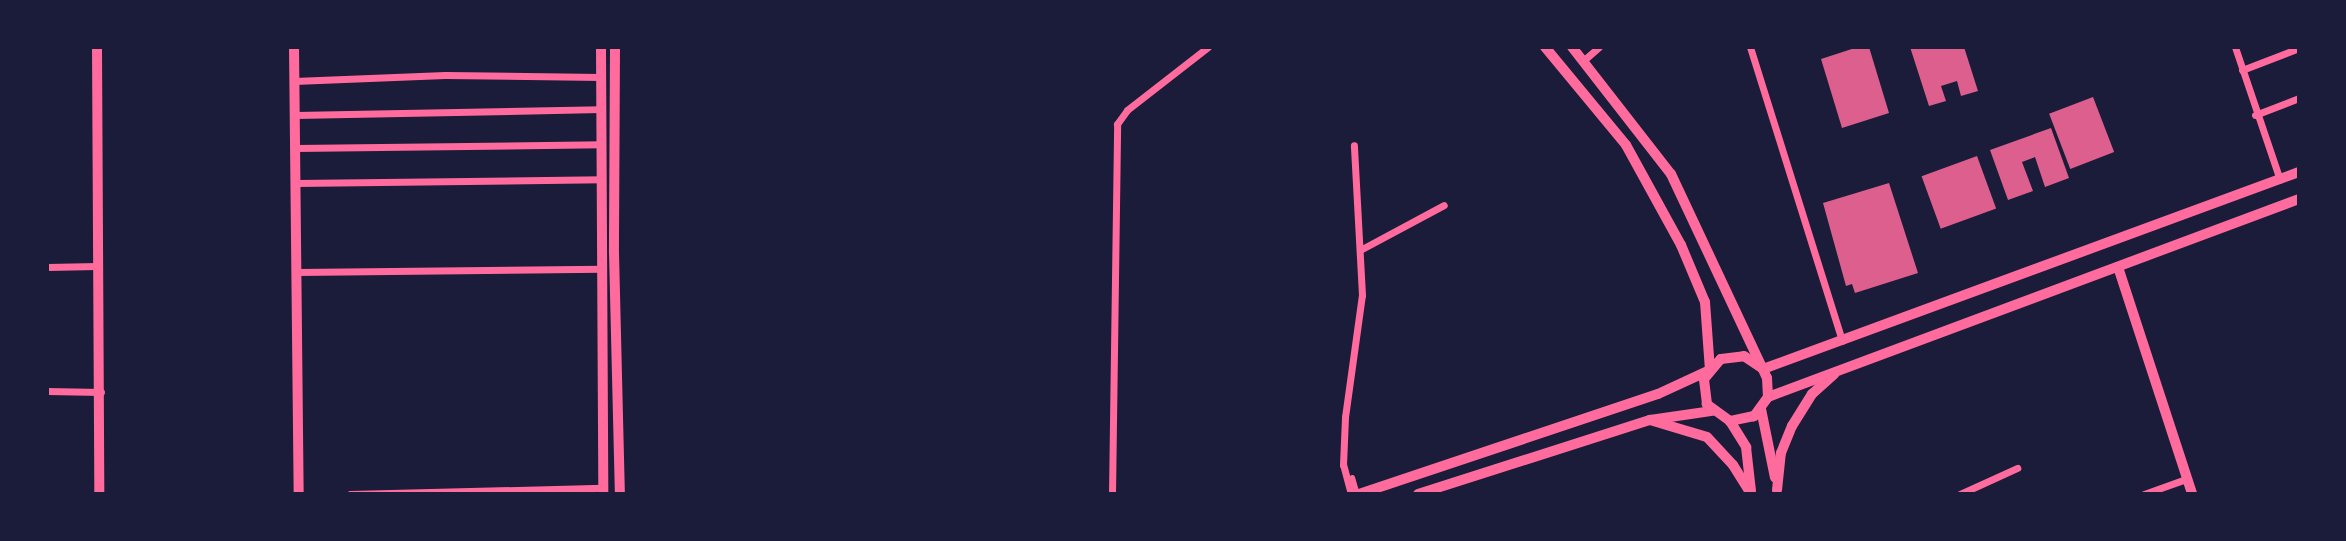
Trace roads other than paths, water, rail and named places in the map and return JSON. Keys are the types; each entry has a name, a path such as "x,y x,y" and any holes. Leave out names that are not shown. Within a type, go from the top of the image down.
{"main road":[{"path":"1545,47 1626,145 1681,245 1705,302 1710,370"},
{"path":"1572,47 1671,174 1763,369 1768,397"},
{"path":"1763,369 2299,173"},
{"path":"1730,421 1754,416 1768,397 2299,199"},
{"path":"1751,494 1746,447 1730,421 1712,411 1702,390 1710,370 1721,359 1734,355 1751,359 1763,369"},
{"path":"1777,492 1782,453 1792,426 1812,394 1838,370"},
{"path":"1761,409 1777,492"},
{"path":"1650,420 1707,437 1733,465 1751,494"}],"street":[{"path":"97,47 97,266 101,392 99,494"},
{"path":"294,47 299,494"},
{"path":"350,494 603,491 601,47"},
{"path":"615,47 614,253 620,493"},
{"path":"1112,494 1117,124 1127,110 1209,47"},
{"path":"1584,60 1599,47"},
{"path":"1750,47 1842,341"},
{"path":"2235,47 2255,115 2280,180"},
{"path":"2242,70 2299,48"},
{"path":"294,81 445,75 600,77"},
{"path":"2255,115 2299,98"},
{"path":"295,115 601,109"},
{"path":"295,148 602,144"},
{"path":"1350,494 1343,465 1344,429 1362,295 1354,145"},
{"path":"296,183 602,179"},
{"path":"1360,250 1444,205"},
{"path":"47,267 97,266"},
{"path":"2118,267 2192,494"},
{"path":"297,272 602,269"},
{"path":"1352,477 1358,494 1377,491 1658,394 1710,370"},
{"path":"47,391 101,392"},
{"path":"1419,494 1650,420 1712,411"},
{"path":"1960,494 2017,468"},
{"path":"2144,494 2186,479"}]}
